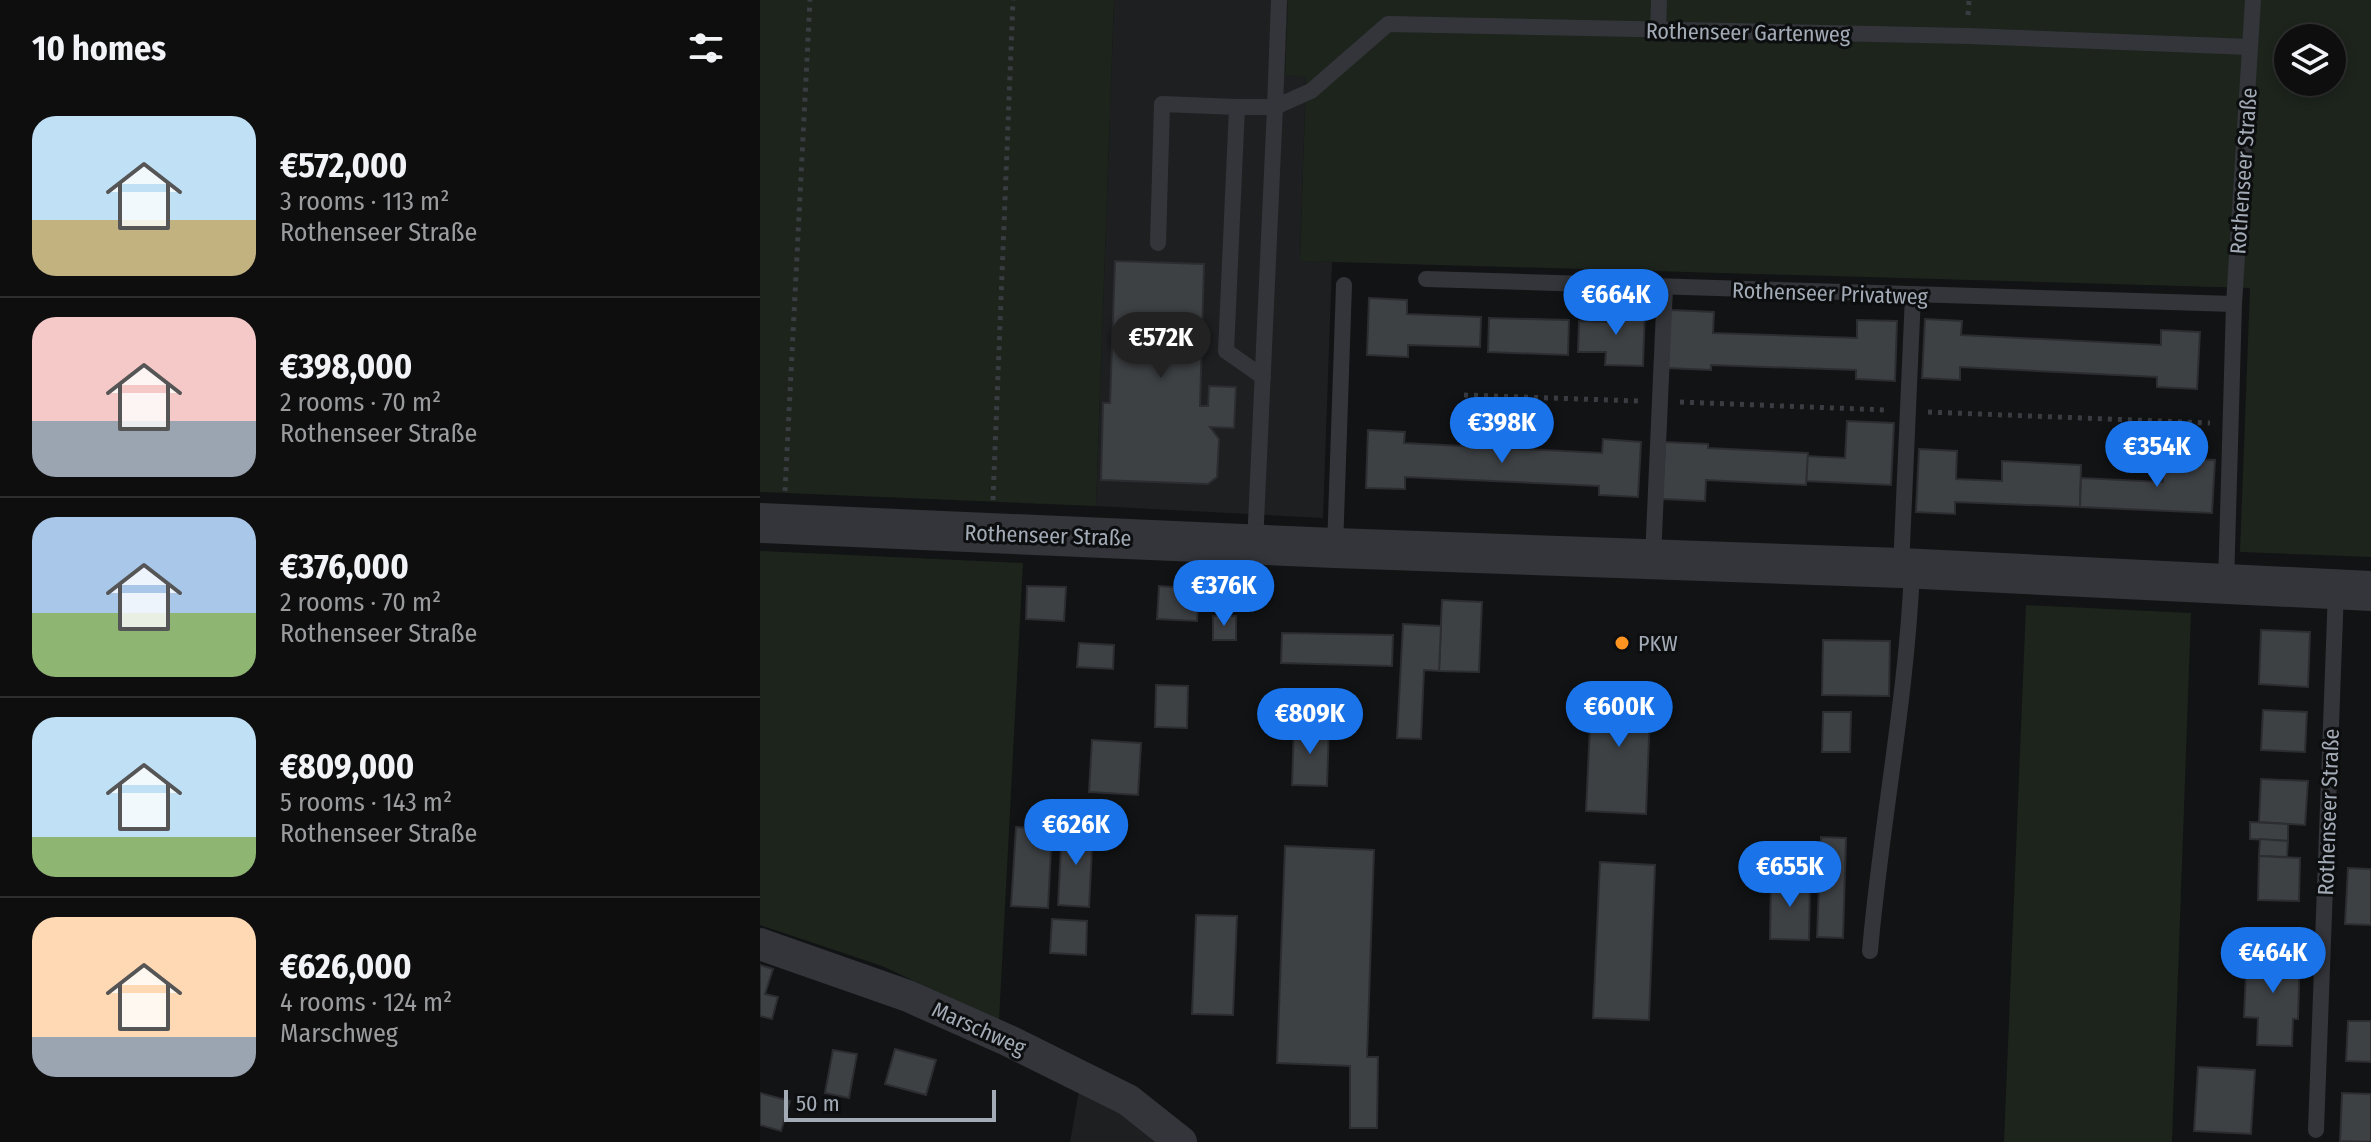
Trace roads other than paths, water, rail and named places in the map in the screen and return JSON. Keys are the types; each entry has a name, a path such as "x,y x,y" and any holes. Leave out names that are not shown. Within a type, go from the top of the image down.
{"street":[{"name":"Rothenseer Straße","path":"772,524 1906,568 2354,591"},
{"name":"Marschweg","path":"760,944 908,996 1007,1040 1128,1100 1181,1142"}],"lane":[{"path":"1255,544 1279,0"},
{"path":"1658,31 1659,0"},
{"name":"Rothenseer Straße","path":"2226,584 2234,304 2253,0"},
{"name":"Rothenseer Gartenweg","path":"1275,107 1311,91 1388,24 1968,36 2250,47"},
{"path":"1158,243 1162,104 1275,107"},
{"path":"1237,107 1226,351 1263,377"},
{"name":"Rothenseer Privatweg","path":"1426,279 2234,304"},
{"path":"1335,548 1344,285"},
{"path":"1653,560 1665,287"},
{"path":"1870,951 1880,843 1896,749 1906,568 1913,295"},
{"name":"Rothenseer Straße","path":"2316,1130 2354,591"}],"place":[{"name":"PKW","path":"1622,643"}]}
